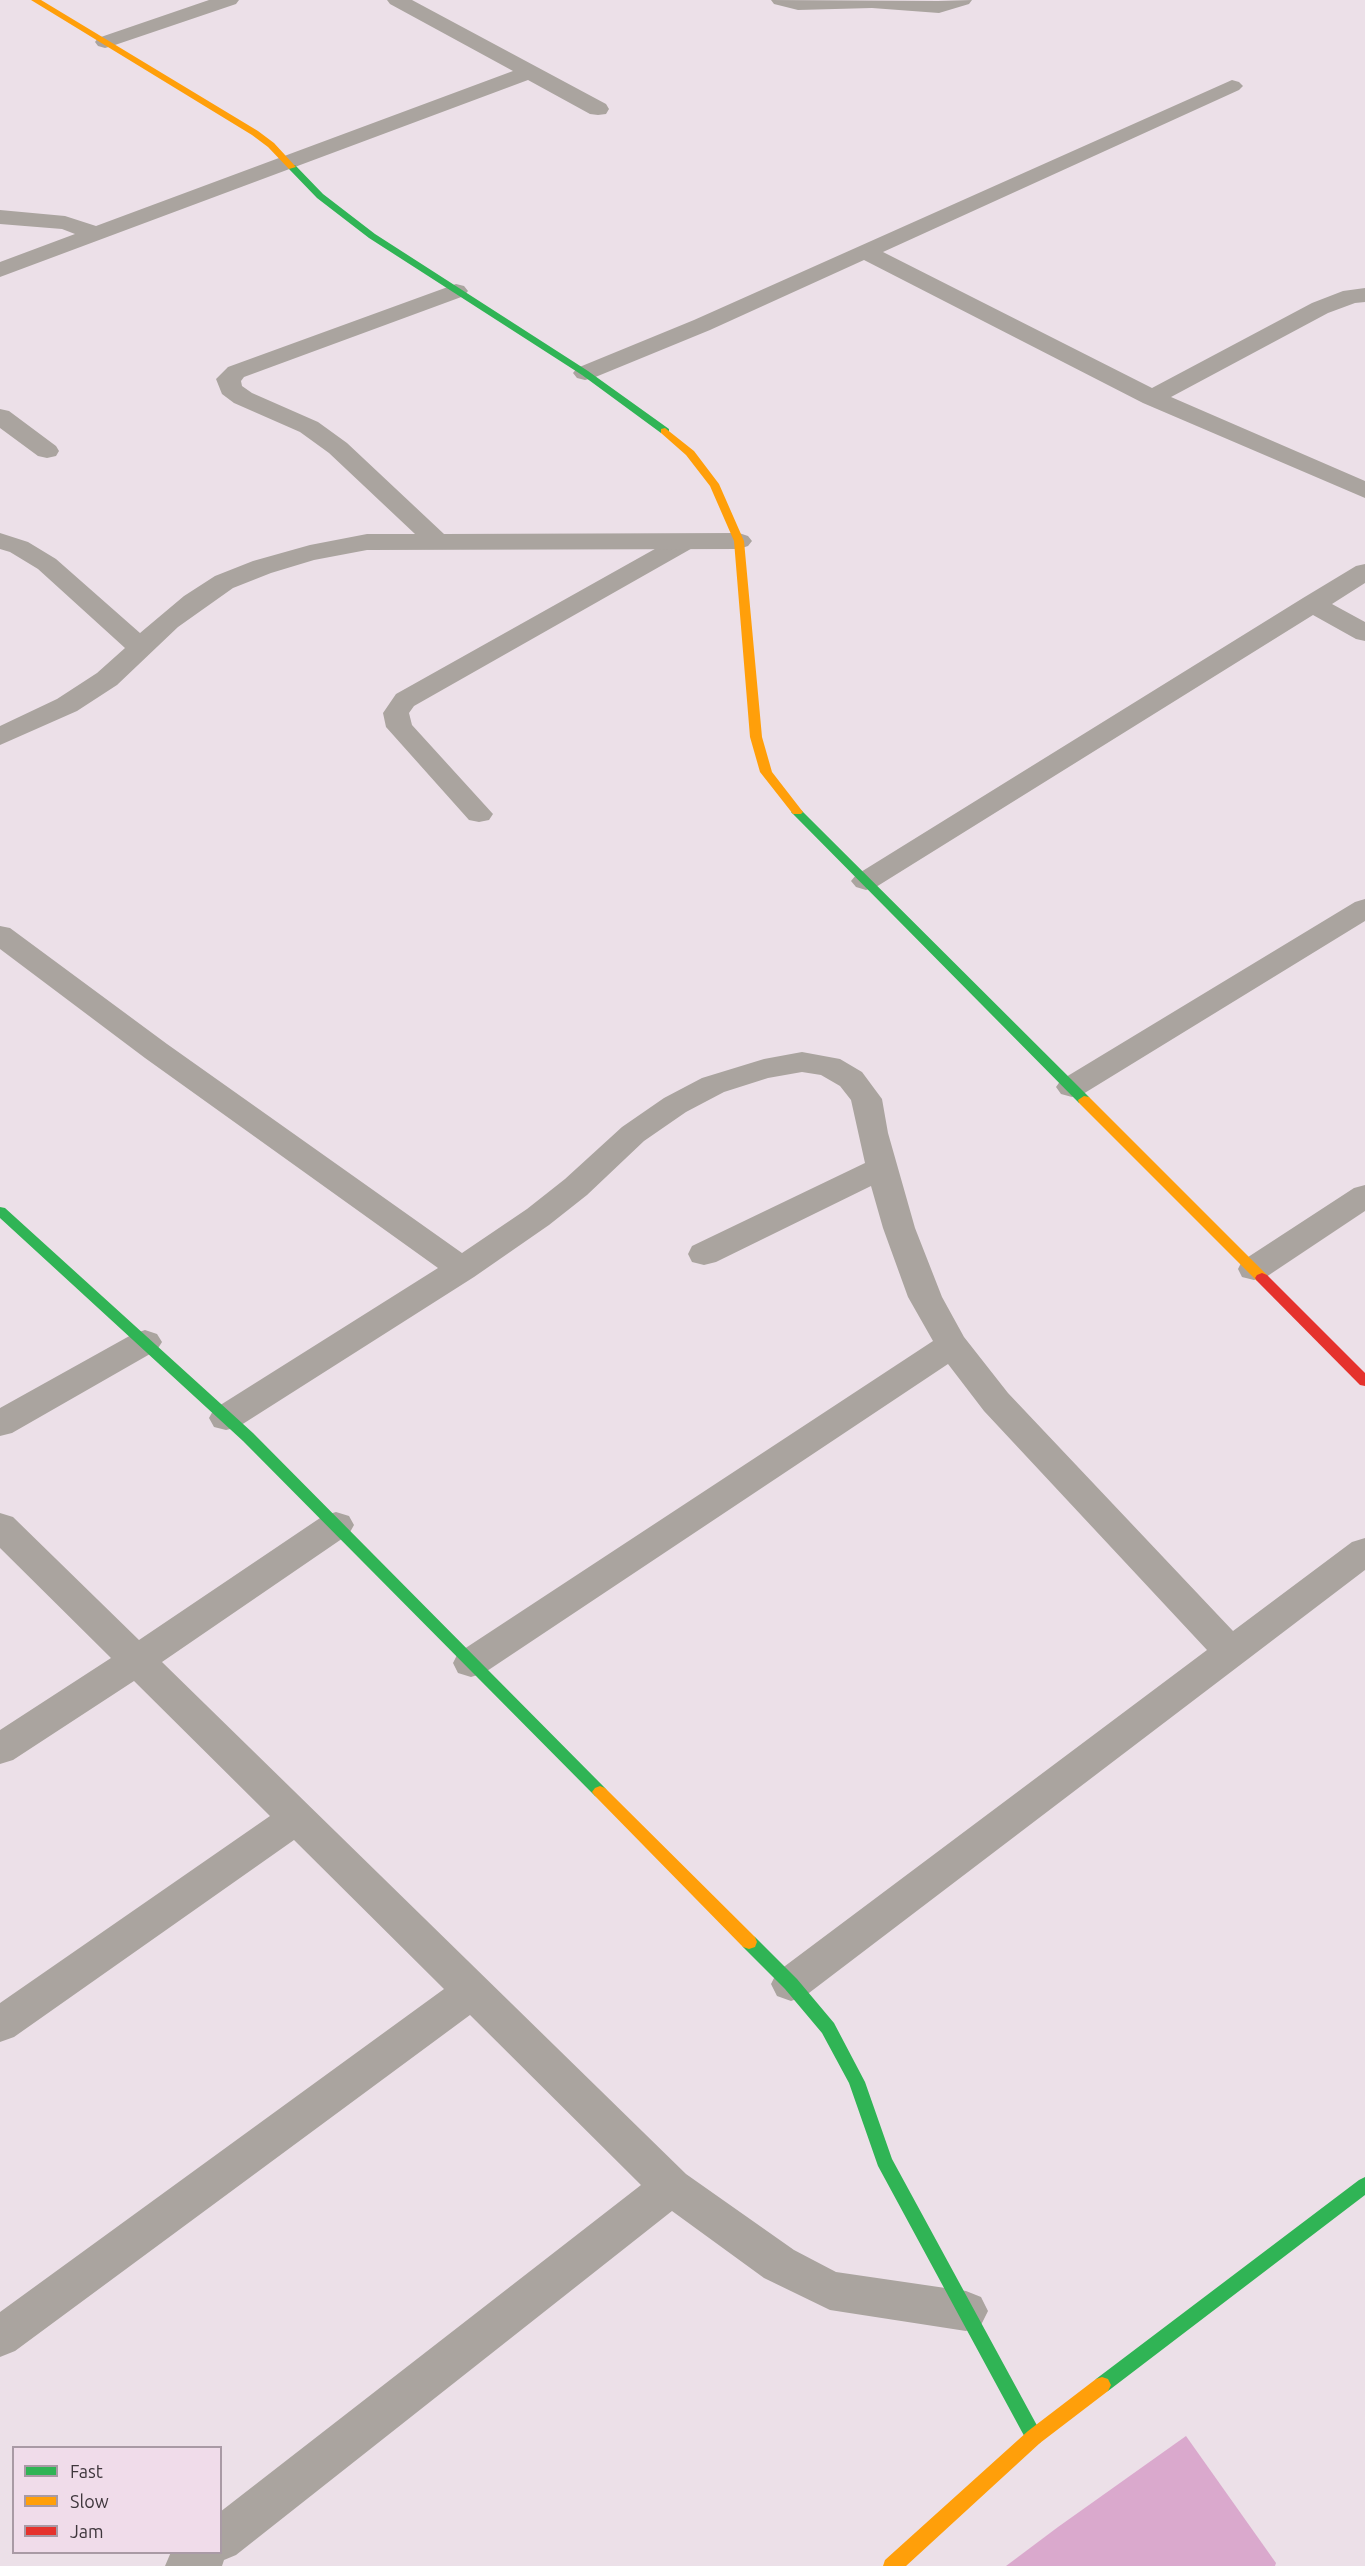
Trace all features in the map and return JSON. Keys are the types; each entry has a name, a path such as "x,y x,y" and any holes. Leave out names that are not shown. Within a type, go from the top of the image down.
{"street":[{"path":"35,0 255,133 287,161 301,179 372,236 585,373 652,420 690,453 715,486 739,541 756,737 766,772 797,812 1365,1381"},
{"path":"105,42 229,0"},
{"path":"396,0 598,109"},
{"path":"781,0 798,4 872,2 939,7 962,0"},
{"path":"0,270 530,72"},
{"path":"585,373 702,325 1232,86"},
{"path":"0,217 65,223 96,234"},
{"path":"865,252 1152,398 1365,490"},
{"path":"438,542 338,448 309,427 243,398 231,389 228,379 236,372 456,291"},
{"path":"1152,398 1320,308 1351,296 1365,295"},
{"path":"0,416 47,451"},
{"path":"0,541 20,547 47,564 141,648"},
{"path":"0,737 67,705 107,679 194,602 224,582 262,567 367,542 739,541"},
{"path":"866,881 1365,572"},
{"path":"1312,604 1365,633"},
{"path":"1072,1087 1365,908"},
{"path":"0,935 156,1051 462,1269"},
{"path":"226,1418 462,1269 538,1217 633,1134 675,1105 713,1084 764,1069 802,1062 829,1066 851,1079 866,1099 872,1133 899,1228 925,1297 952,1345 996,1402 1231,1652"},
{"path":"704,1254 882,1168"},
{"path":"1254,1269 1365,1196"},
{"path":"0,1210 145,1342 336,1525 790,1984 828,2028 857,2082 884,2161 1034,2437"},
{"path":"0,1424 145,1342"},
{"path":"471,1663 952,1345"},
{"path":"0,1749 137,1660 336,1525"},
{"path":"0,1526 671,2187 779,2264 830,2291 966,2311"},
{"path":"790,1984 1365,1551"},
{"path":"0,2025 297,1818"},
{"path":"0,2337 472,1991"},
{"path":"892,2566 1034,2437 1365,2186"},
{"path":"222,2538 671,2187"},
{"path":"188,2566 204,2554"}],"lane":[{"path":"479,814 399,727 396,713 405,700 687,541"}],"shaded area":[{"path":"1186,2436 1276,2563 1275,2566 1006,2566 1058,2527"}],"traffic: fast":[{"path":"292,167 320,196 372,236 585,373 665,431"},
{"path":"797,812 1084,1100"},
{"path":"0,1211 248,1437 600,1792"},
{"path":"749,1942 791,1984 828,2028 857,2082 884,2161 1034,2437"},
{"path":"1102,2385 1365,2185"}],"traffic: slow":[{"path":"35,0 255,133 271,145 292,167"},
{"path":"665,431 690,453 715,486 739,541 756,737 766,772 797,812"},
{"path":"1084,1100 1262,1278"},
{"path":"600,1792 749,1942"},
{"path":"892,2566 1034,2437 1102,2385"}],"traffic: jam":[{"path":"1262,1278 1365,1381"}]}
